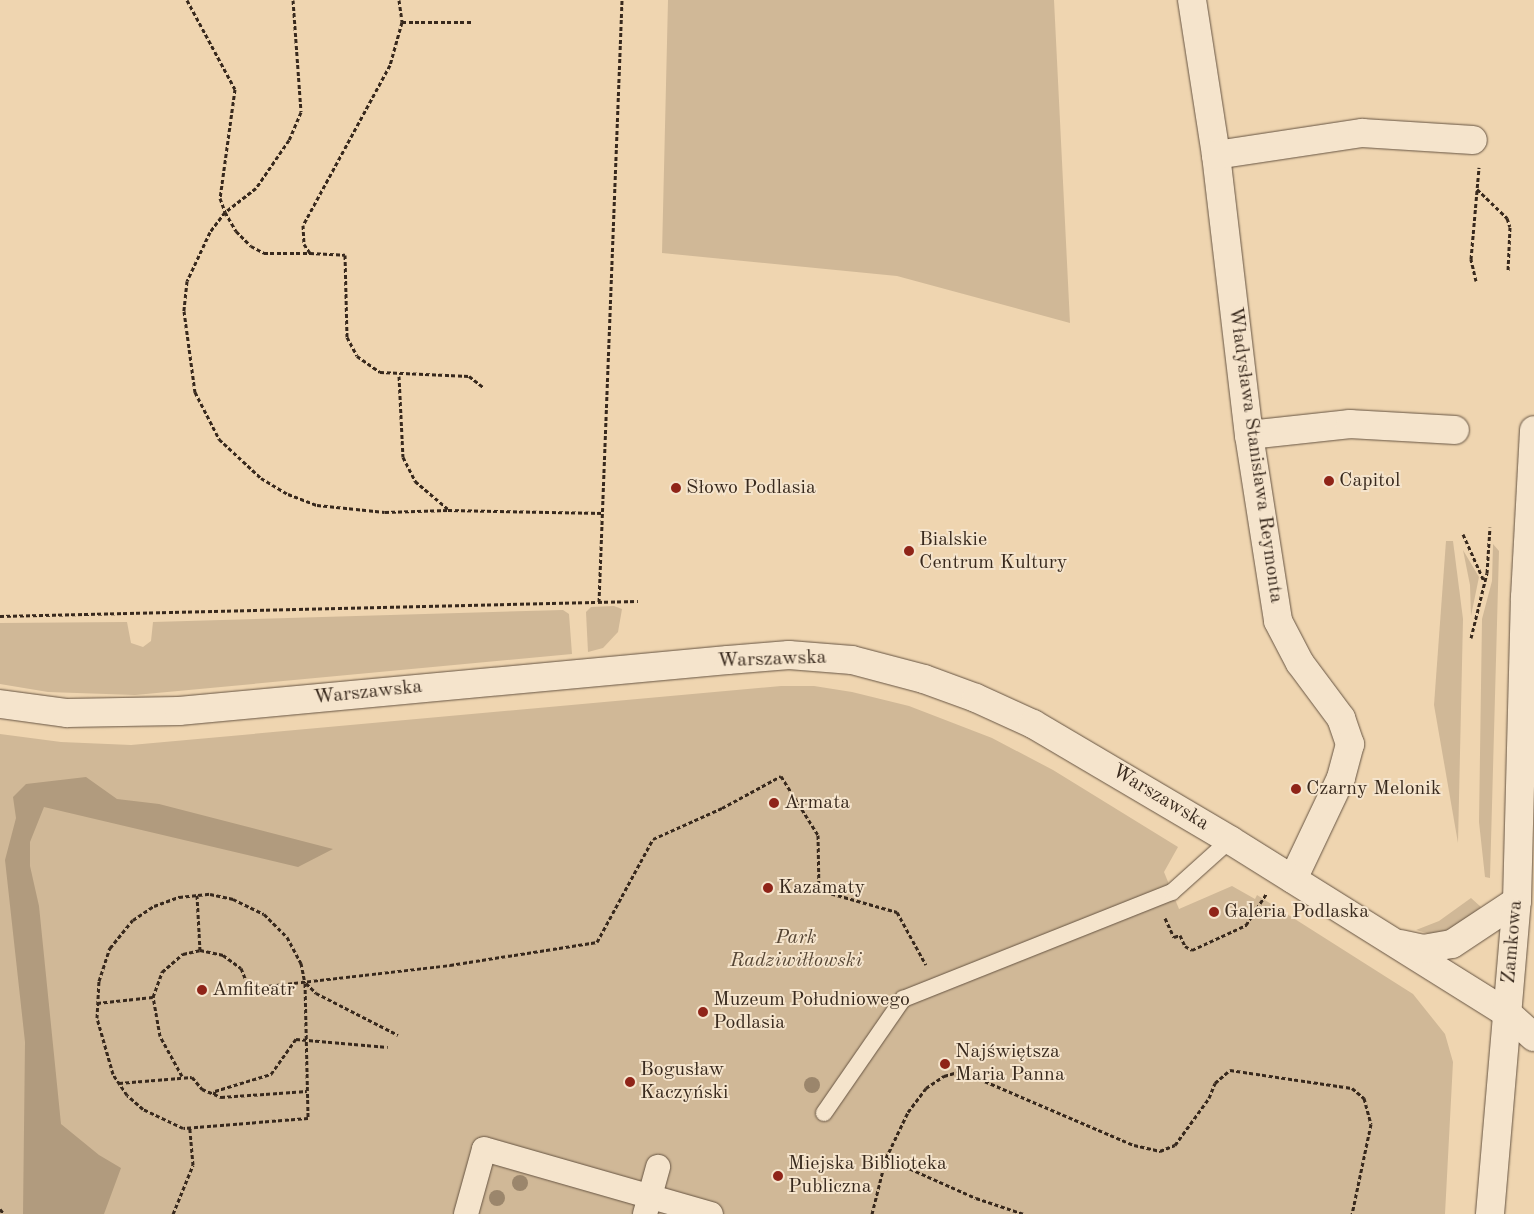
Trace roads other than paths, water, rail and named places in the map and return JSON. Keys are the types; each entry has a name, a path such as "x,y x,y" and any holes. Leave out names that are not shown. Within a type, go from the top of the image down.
{"street":[{"name":"Władysława Stanisława Reymonta","path":"1192,0 1216,155 1249,435 1278,621 1300,663 1341,718 1350,744 1341,778 1293,879"},
{"path":"1216,155 1362,133 1473,140"},
{"path":"1249,435 1350,424 1455,430"},
{"name":"Zamkowa","path":"1490,1214 1517,901 1525,607 1534,430"},
{"name":"Warszawska","path":"0,704 67,713 179,712 689,663 820,656 878,666 976,698 1087,753 1507,1013 1534,1037"},
{"path":"1397,944 1423,949 1452,944 1517,901"},
{"path":"466,1214 484,1149 647,1205 711,1214"},
{"path":"647,1205 658,1166"}],"lane":[{"path":"824,1113 903,999 1172,892 1230,840"}],"place":[{"name":"Capitol","path":"1329,481"},
{"name":"Słowo Podlasia","path":"676,488"},
{"name":"Bialskie Centrum Kultury","path":"909,551"},
{"name":"Czarny Melonik","path":"1296,789"},
{"name":"Armata","path":"774,803"},
{"name":"Kazamaty","path":"768,888"},
{"name":"Galeria Podlaska","path":"1214,912"},
{"name":"Amfiteatr","path":"202,990"},
{"name":"Muzeum Południowego Podlasia","path":"703,1012"},
{"name":"Najświętsza Maria Panna","path":"945,1064"},
{"name":"Bogusław Kaczyński","path":"630,1082"},
{"name":"Miejska Biblioteka Publiczna","path":"778,1176"}],"park label":[{"name":"Park Radziwiłłowski","path":"796,950"}]}
